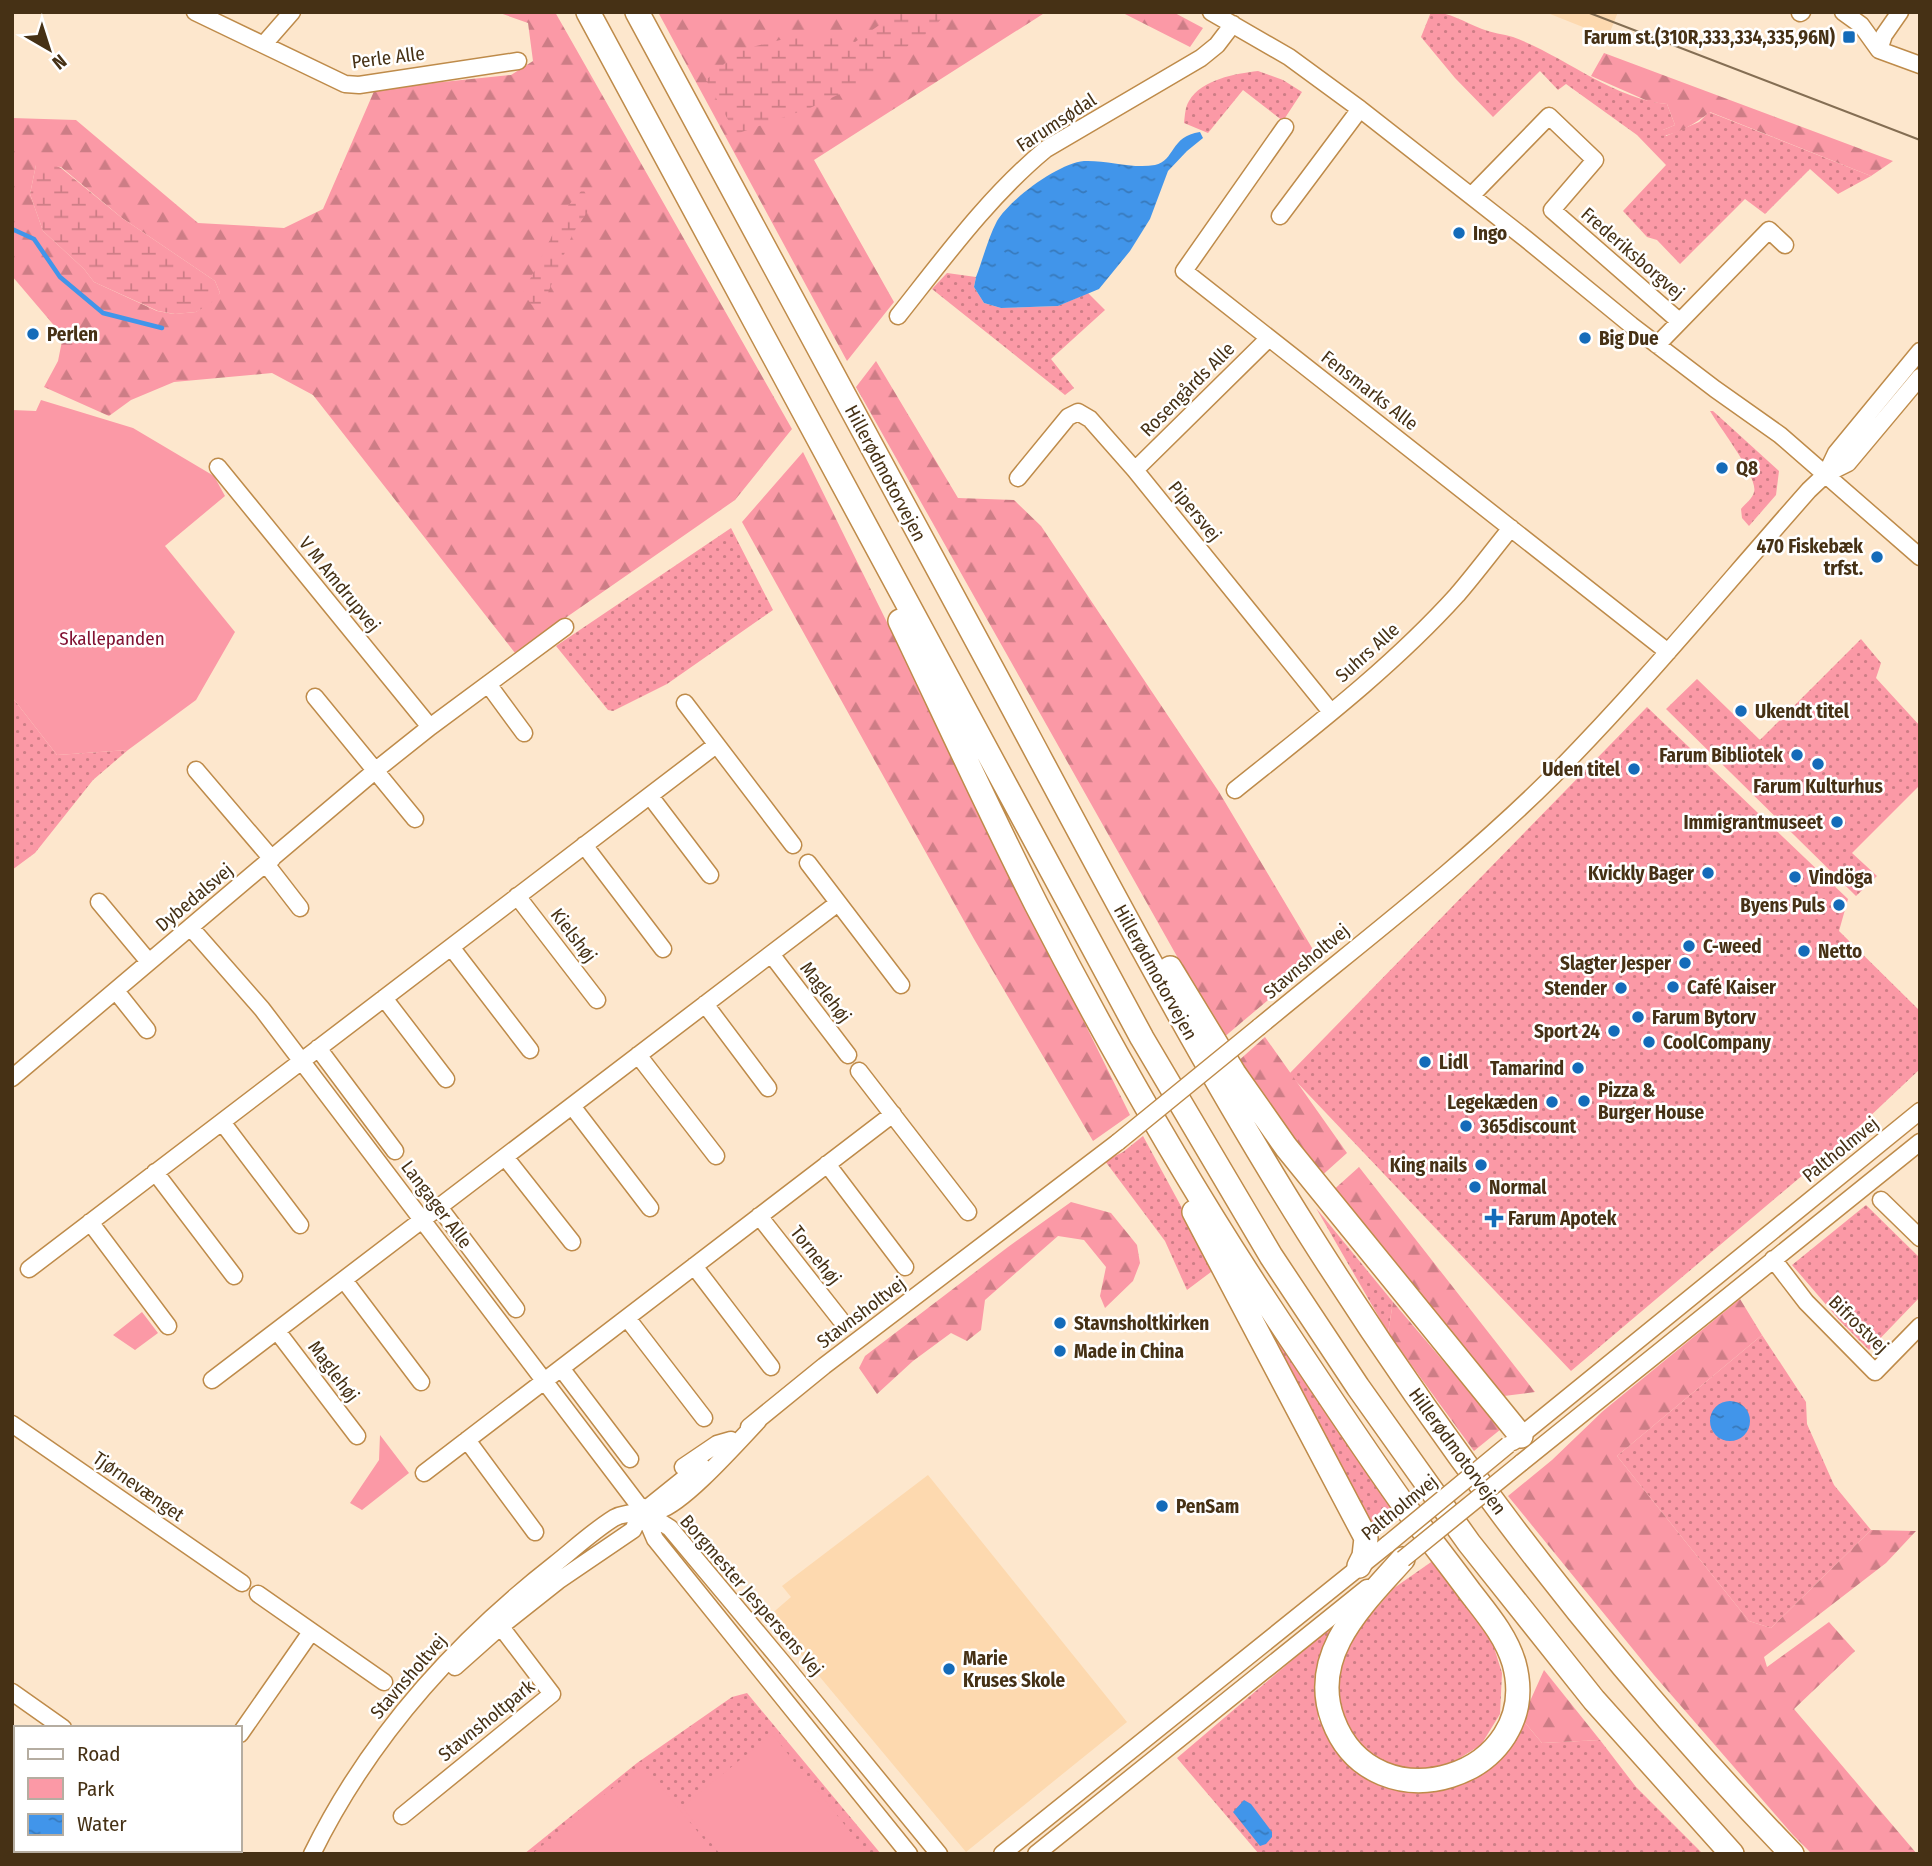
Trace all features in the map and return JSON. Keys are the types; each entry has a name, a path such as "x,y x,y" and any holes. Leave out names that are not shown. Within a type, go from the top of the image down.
{"highway":[{"path":"587,12 1142,1038 1271,1256 1358,1387 1469,1543 1594,1700 1732,1854"},
{"name":"Hillerødmotorvejen","path":"637,12 1180,1016 1307,1230 1391,1359 1503,1514 1629,1672 1792,1854"},
{"path":"900,589 891,601 1034,900 1096,1019 1253,1282 1336,1408 1404,1505 1494,1624 1509,1649 1516,1671 1517,1694 1509,1725 1497,1746 1479,1763 1443,1779 1402,1779 1371,1767 1347,1745 1337,1730 1329,1707 1328,1671 1340,1638 1396,1551"},
{"path":"1060,796 1086,828 1228,1064 1286,1147 1521,1449"},
{"path":"1096,1019 1122,1077 1366,1538 1364,1556 1359,1566"}],"street":[{"name":"Perle Alle","path":"195,12 345,84 359,85 519,61"},
{"path":"264,44 292,12"},
{"path":"1211,12 1289,57 1360,109 1657,345 1780,435 1920,557"},
{"path":"1843,12 1861,25 1879,50 1920,65"},
{"path":"1879,50 1884,35 1900,12"},
{"name":"Farumsødal","path":"898,316 1003,188 1025,167 1046,149 1201,58 1217,45 1233,24"},
{"path":"1280,216 1360,109"},
{"name":"Frederiksborgvej","path":"1471,196 1549,116 1595,160 1552,210 1679,321"},
{"name":"Fensmarks Alle","path":"1284,127 1184,271 1668,652"},
{"name":"Frederiksborgvej","path":"1657,345 1769,230 1785,245"},
{"name":"Rosengårds Alle","path":"1135,470 1269,338"},
{"path":"1826,474 1836,453 1920,351"},
{"path":"1826,474 1848,463 1920,377"},
{"name":"Pipersvej","path":"1018,478 1068,417 1078,412 1090,419 1135,470 1331,712"},
{"name":"V M Amdrupvej","path":"218,467 430,727"},
{"name":"Stavnsholtvej","path":"643,1511 646,1497 660,1485 707,1450 731,1440 758,1421 835,1358 1118,1142 1462,859 1553,776 1668,652 1760,545 1826,474"},
{"name":"Suhrs Alle","path":"1235,790 1331,712 1405,647 1457,594 1511,528"},
{"name":"Dybedalsvej","path":"13,1075 376,770 565,627"},
{"path":"488,684 524,733"},
{"path":"315,697 415,819"},
{"path":"685,703 793,845"},
{"path":"29,1269 716,745"},
{"path":"195,770 269,861 300,908"},
{"path":"650,796 710,875"},
{"path":"584,845 663,949"},
{"path":"808,863 901,985"},
{"name":"Kielshøj","path":"517,897 597,1000"},
{"path":"99,902 149,962"},
{"name":"Maglehøj","path":"212,1380 838,903"},
{"name":"Langager Alle","path":"191,928 261,1009 643,1511"},
{"path":"451,947 530,1050"},
{"name":"Maglehøj","path":"771,954 849,1055"},
{"path":"116,991 147,1030"},
{"path":"384,998 446,1079"},
{"path":"705,1004 768,1088"},
{"path":"318,1048 395,1151"},
{"path":"638,1055 716,1156"},
{"path":"859,1071 968,1212"},
{"path":"572,1106 650,1208"},
{"name":"Paltholmvej","path":"1036,1854 1220,1707 1396,1551 1521,1449 1920,1111"},
{"path":"424,1473 892,1114"},
{"path":"222,1122 300,1225"},
{"name":"Paltholmvej","path":"1002,1854 1359,1566 1396,1551 1521,1449 1773,1259 1920,1142"},
{"path":"505,1157 572,1242"},
{"path":"827,1164 905,1267"},
{"path":"155,1172 234,1276"},
{"path":"1881,1200 1920,1238"},
{"path":"439,1207 516,1309"},
{"name":"Tornehøj","path":"759,1216 840,1319"},
{"path":"90,1222 168,1326"},
{"name":"Bifrostvej","path":"1773,1259 1806,1302 1875,1372 1920,1326"},
{"path":"694,1266 771,1367"},
{"path":"344,1280 421,1382"},
{"path":"627,1318 705,1418"},
{"name":"Maglehøj","path":"277,1331 357,1436"},
{"path":"561,1368 630,1459"},
{"name":"Stavnsholtvej","path":"312,1854 323,1831 353,1784 368,1772 417,1707 496,1621 616,1517 643,1511 660,1511 674,1502 719,1462 758,1421"},
{"name":"Tjørnevænget","path":"12,1424 242,1583"},
{"path":"467,1440 535,1532"},
{"name":"Borgmester Jespersens Vej","path":"643,1511 670,1528 939,1854"},
{"name":"Borgmester Jespersens Vej","path":"643,1511 655,1539 909,1854"},
{"path":"258,1594 384,1682"},
{"name":"Stavnsholtpark","path":"402,1816 552,1694 496,1621"},
{"path":"242,1731 311,1632"},
{"path":"1206,1690 1220,1707"},
{"path":"12,1692 60,1726"}],"shaded area":[{"path":"1545,12 1618,12 1608,37"},
{"name":"Marie Kruses Skole","path":"928,1475 1127,1722 966,1852 769,1616 791,1597 782,1586"}],"green space":[{"path":"497,12 555,12 792,429 735,500 515,653 313,395 272,373 174,382 131,400 109,416 44,387 58,361 63,336 12,276 12,118 76,120 198,223 284,228 323,209 375,89 511,75 533,61 528,23","holes":["36,165 61,167 122,218 215,281 220,293 196,312 174,314 157,311 94,282 84,269 43,231 30,194"]},
{"path":"658,12 1046,12 814,160 894,302 847,361"},
{"path":"898,12 947,12 930,32 915,40 867,81 810,108 736,134 706,80 740,50 780,40 828,35 855,42"},
{"path":"1121,12 1173,12 1203,28 1190,47"},
{"path":"1431,12 1513,37 1627,94 1667,104 1675,125 1663,130 1666,136 1699,122 1709,112 1871,176 1838,194 1810,169 1765,214 1745,199 1680,264 1657,240 1647,237 1623,211 1666,165 1637,135 1566,84 1558,90 1540,71 1493,117 1455,78 1421,37"},
{"path":"1604,53 1893,161 1871,176 1710,112 1679,131 1658,136 1663,130 1675,125 1667,104 1650,102 1591,76"},
{"path":"1258,71 1283,80 1302,92 1283,121 1243,90 1208,133 1184,123 1188,103 1202,87 1229,76"},
{"path":"44,160 61,168 122,218 215,281 220,293 211,303 196,312 175,314 158,311 94,282 84,269 43,231 30,194 36,165"},
{"path":"583,189 592,205 573,233 542,307 532,305 523,293 566,208"},
{"path":"947,273 976,277 974,287 984,303 1001,308 1058,306 1088,293 1105,310 1051,359 1074,388 1065,395 932,289"},
{"path":"876,361 958,498 1014,500 1041,526 1219,792 1318,958 1223,1038 856,387"},
{"name":"Skallepanden","path":"41,400 133,428 214,476 225,496 165,546 235,632 196,700 128,750 57,755 12,697 12,410 36,411"},
{"path":"1710,411 1779,471 1776,495 1749,526 1742,518 1741,509 1751,499 1754,485 1744,464"},
{"path":"803,452 1130,1115 1093,1141 974,939 742,522"},
{"path":"731,528 773,610 667,684 613,711 608,710 556,646"},
{"name":"Farum Kulturhus","path":"1861,639 1881,663 1876,678 1920,726 1920,785 1852,853 1877,876 1856,896 1666,709 1697,679 1760,740"},
{"path":"12,697 57,755 128,750 93,780 35,853 12,870"},
{"path":"1647,707 1848,899 1839,931 1920,1011 1920,1069 1849,1136 1571,1371 1289,1074"},
{"path":"1265,1037 1347,1153 1318,1179 1236,1063"},
{"path":"1143,1136 1215,1269 1187,1290 1165,1241 1105,1161 1123,1152"},
{"path":"1359,1167 1535,1392 1504,1396 1330,1193"},
{"path":"1071,1202 1111,1213 1137,1245 1140,1263 1133,1281 1105,1308 1100,1296 1106,1267 1084,1240 1058,1236 985,1300 981,1330 967,1341 951,1333 913,1361 877,1394 859,1368 865,1356"},
{"path":"1866,1205 1920,1258 1920,1297 1869,1350 1792,1265"},
{"path":"1316,1208 1393,1302 1388,1333"},
{"path":"1236,1275 1397,1511 1373,1530"},
{"path":"1740,1299 1762,1335 1617,1456 1749,1621 1771,1628 1871,1530 1916,1531 1886,1563 1764,1657 1767,1667 1829,1622 1855,1651 1794,1709 1917,1854 1812,1854 1654,1675 1508,1496 1552,1460 1603,1411"},
{"path":"1393,1302 1501,1429 1474,1451 1388,1333"},
{"path":"142,1312 158,1333 135,1350 113,1335"},
{"path":"1762,1335 1806,1402 1807,1424 1834,1485 1871,1530 1771,1628 1749,1621 1617,1456"},
{"path":"380,1435 409,1473 362,1510 350,1503 379,1460"},
{"path":"1434,1560 1492,1641 1502,1673 1500,1714 1481,1745 1450,1764 1415,1771 1386,1764 1360,1748 1338,1713 1335,1683 1347,1642 1394,1588"},
{"path":"1344,1616 1318,1680 1318,1719 1352,1762 1424,1787 1465,1781 1499,1755 1522,1719 1542,1743 1600,1740 1636,1787 1703,1854 1259,1854 1177,1758"},
{"path":"1544,1670 1600,1740 1542,1743 1522,1719"},
{"path":"747,1693 881,1854 524,1854 637,1763 732,1697"},
{"path":"772,1734 868,1854 720,1854 682,1807"},
{"path":"642,1764 716,1854 532,1854"}],"water":[{"path":"1200,132 1203,138 1168,171 1150,219 1130,251 1099,289 1058,306 1001,308 984,303 974,287 988,241 1003,212 1024,193 1049,175 1074,163 1084,161 1137,166 1161,163 1183,138"},
{"path":"1730,1401 1744,1407 1750,1421 1744,1435 1730,1441 1716,1435 1710,1421 1716,1407"},
{"path":"1244,1800 1251,1804 1272,1832 1272,1837 1266,1844 1260,1846 1233,1812"}],"waterway":[{"path":"12,229 34,239 60,277 103,313 162,328"}],"tram line":[{"path":"1587,12 1920,140"}],"place":[{"name":"Farum st.(310R,333,334,335,96N)","path":"1849,37"},
{"name":"Ingo","path":"1459,233"},
{"name":"Perlen","path":"33,334"},
{"name":"Big Due","path":"1585,338"},
{"name":"Q8","path":"1722,468"},
{"name":"470 Fiskebæk trfst.","path":"1877,557"},
{"name":"Ukendt titel","path":"1741,711"},
{"name":"Farum Bibliotek","path":"1797,755"},
{"name":"Farum Kulturhus","path":"1818,764"},
{"name":"Uden titel","path":"1634,769"},
{"name":"Immigrantmuseet","path":"1837,822"},
{"name":"Kvickly Bager","path":"1708,873"},
{"name":"Vindöga","path":"1795,877"},
{"name":"Byens Puls","path":"1839,905"},
{"name":"C-weed","path":"1689,946"},
{"name":"Netto","path":"1804,951"},
{"name":"Slagter Jesper","path":"1685,963"},
{"name":"Café Kaiser","path":"1673,987"},
{"name":"Stender","path":"1621,988"},
{"name":"Farum Bytorv","path":"1638,1017"},
{"name":"Sport 24","path":"1614,1031"},
{"name":"CoolCompany","path":"1649,1042"},
{"name":"Lidl","path":"1425,1062"},
{"name":"Tamarind","path":"1578,1068"},
{"name":"Pizza & Burger House","path":"1584,1101"},
{"name":"Legekæden","path":"1552,1102"},
{"name":"365discount","path":"1466,1126"},
{"name":"King nails","path":"1481,1165"},
{"name":"Normal","path":"1475,1187"},
{"name":"Farum Apotek","path":"1494,1218"},
{"name":"Stavnsholtkirken","path":"1060,1323"},
{"name":"Made in China","path":"1060,1351"},
{"name":"PenSam","path":"1162,1506"},
{"name":"Marie Kruses Skole","path":"949,1669"}]}
